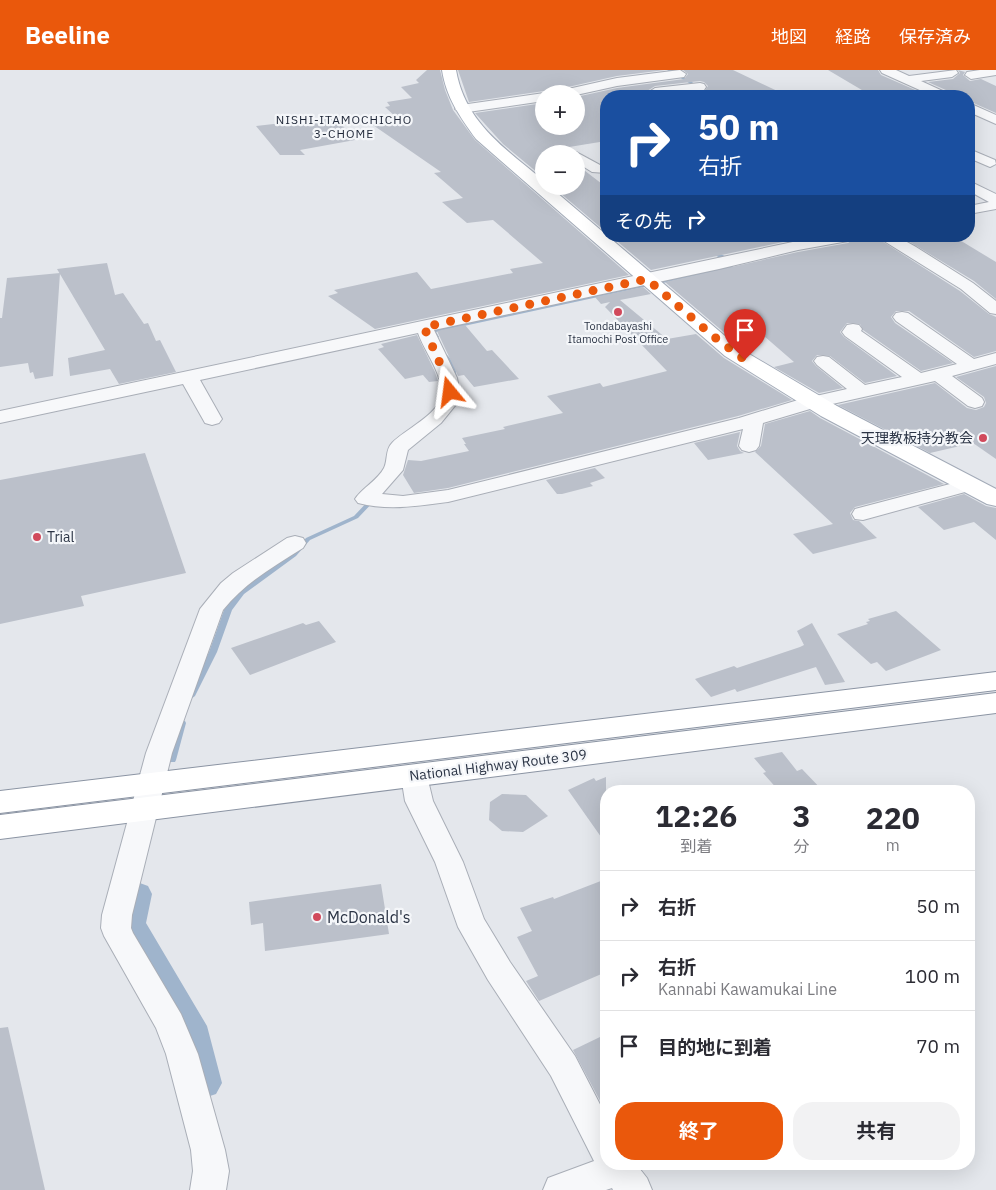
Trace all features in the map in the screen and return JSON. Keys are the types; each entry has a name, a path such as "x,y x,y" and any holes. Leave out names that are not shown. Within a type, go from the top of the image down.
{"main road":[{"path":"449,70 452,90 461,108 481,136 600,238"},
{"path":"604,242 732,352 813,402 996,499"},
{"name":"National Highway Route 309","path":"0,827 136,798 996,681"},
{"name":"National Highway Route 309","path":"0,802 136,798 414,776 996,703"}],"street":[{"path":"886,70 930,90"},
{"path":"971,75 996,71"},
{"path":"594,72 612,84"},
{"path":"585,89 677,72 704,89 691,90"},
{"path":"907,80 952,73"},
{"path":"593,87 600,92"},
{"path":"461,108 535,98"},
{"path":"975,110 996,120"},
{"path":"975,156 990,164"},
{"path":"585,161 600,169"},
{"path":"975,189 996,200"},
{"path":"975,209 996,205"},
{"path":"0,417 815,242"},
{"path":"895,242 968,286 996,309"},
{"path":"902,317 971,365"},
{"path":"424,327 445,371 450,400 445,409 400,447 396,452 394,467 390,474 365,499 403,502 448,496 754,420 813,402 917,379 996,358"},
{"path":"853,329 851,332 917,379"},
{"path":"823,361 862,392"},
{"path":"937,374 974,402"},
{"path":"189,376 212,419"},
{"path":"749,446 754,420"},
{"path":"864,514 969,485"},
{"path":"208,1190 211,1171 208,1150 182,1054 170,1024 116,928 117,915 136,798 159,753 212,609 229,588 241,578 295,543"},
{"path":"414,776 419,801 449,862 473,927 499,971 562,1066 600,1134"},
{"path":"561,1190 614,1170"}],"building":[{"path":"427,70 440,70 453,110 475,140 535,193 535,195 538,195 629,275 375,329 328,296 338,293 334,290 417,272 431,289 513,273 510,269 543,263 493,220 467,223 442,202 463,198 434,173 441,172 370,123 398,119 385,107 390,106 387,102 412,98 401,87 419,83 416,80"},
{"path":"458,70 665,70 617,76 577,85 535,85 535,92 469,102"},
{"path":"683,70 733,70 775,90 705,90 708,86 700,81 655,86 649,90 608,90 684,79 688,74"},
{"path":"828,70 878,70 881,75 915,90 862,90"},
{"path":"958,70 965,72 963,75 970,81 981,79 996,86 996,113 975,104 975,90 946,90 928,82 953,79 960,73"},
{"path":"600,92 600,142 581,145 535,145 535,171 503,144 475,113 535,104 535,135 585,135 585,95"},
{"path":"335,117 355,140 300,150 305,155 280,155 256,126"},
{"path":"585,171 600,182 600,227 563,195 585,195"},
{"path":"618,242 783,242 651,270"},
{"path":"883,242 960,291 989,314 996,317 996,351 974,357 909,311 896,311 891,317 895,323 953,363 921,371 863,330 860,324 847,323 840,332 844,337 897,376 865,383 830,356 817,355 812,361 843,388 819,393 774,367 794,362 757,330 727,335 665,282 798,252 848,243"},
{"path":"910,242 963,242 996,262 996,299 974,281"},
{"path":"107,263 115,295 123,293 144,324 148,323 156,341 160,340 176,372 119,384 110,369 70,376 68,358 105,350 57,269"},
{"path":"60,273 53,376 35,379 33,372 30,373 28,363 0,367 0,318 2,318 7,278"},
{"path":"643,287 651,294 620,300 667,339 696,334 724,358 792,400 738,416 448,488 414,493 403,475 408,460 421,461 469,451 462,438 505,429 503,427 563,413 547,396 600,383 603,387 667,371 605,307 610,302 601,304 595,297"},
{"path":"465,325 487,351 492,350 519,379 474,387 464,375 458,376 437,331"},
{"path":"417,335 438,381 429,382 423,375 405,379 378,349 384,347 381,344"},
{"path":"996,366 996,459 973,443 930,453 838,405 935,383 967,408 976,410 984,407 986,403 984,397 956,377"},
{"path":"810,411 944,484 855,507 850,513 853,520 859,521 877,538 813,554 793,534 833,524 755,452 761,446 765,424"},
{"path":"740,432 737,446 744,453 708,460 694,443"},
{"path":"145,453 186,573 81,596 84,606 0,624 0,480"},
{"path":"595,468 605,478 590,483 593,486 562,494 557,494 546,480"},
{"path":"964,494 986,506 996,508 996,540 974,522 944,530 918,507"},
{"path":"896,611 941,650 886,671 877,662 871,664 837,634 868,624 866,622 870,621 868,619"},
{"path":"319,621 336,642 250,675 231,648 303,623 306,625"},
{"path":"812,623 845,682 825,685 816,667 737,692 735,689 711,697 695,679 734,666 737,668 800,647 804,645 797,631"},
{"path":"782,752 797,771 802,769 817,785 774,785 763,773 766,772 754,758"},
{"path":"606,777 606,785 600,785 600,835 568,790 594,778 596,781"},
{"path":"502,794 526,795 548,816 523,832 502,831 489,820 490,802"},
{"path":"600,881 600,975 539,1001 526,981 538,976 517,937 532,931 520,908 553,897 554,899"},
{"path":"381,884 389,934 265,951 263,923 251,925 249,902"},
{"path":"8,1027 45,1190 0,1190 0,1028"},
{"path":"600,1037 600,1101 573,1050"}],"waterway":[{"path":"669,70 703,90"},
{"path":"436,337 433,331 730,267 727,259 712,252"},
{"path":"446,356 454,371 454,381"},
{"path":"191,696 213,652 228,610 241,592 294,555 308,539 356,517 374,498"},
{"path":"172,760 182,723"},
{"path":"137,894 130,924 190,1026 204,1083"}],"place":[{"name":"Tondabayashi Itamochi Post Office","path":"618,312"},
{"name":"天理教板持分教会","path":"983,438"},
{"name":"Trial","path":"37,537"},
{"name":"McDonald's","path":"317,917"}],"district":[{"name":"NISHI-ITAMOCHICHO 3-CHOME","path":"344,126"}],"route":[{"path":"450,392 445,371 424,327 647,279 732,352 745,360"}]}
